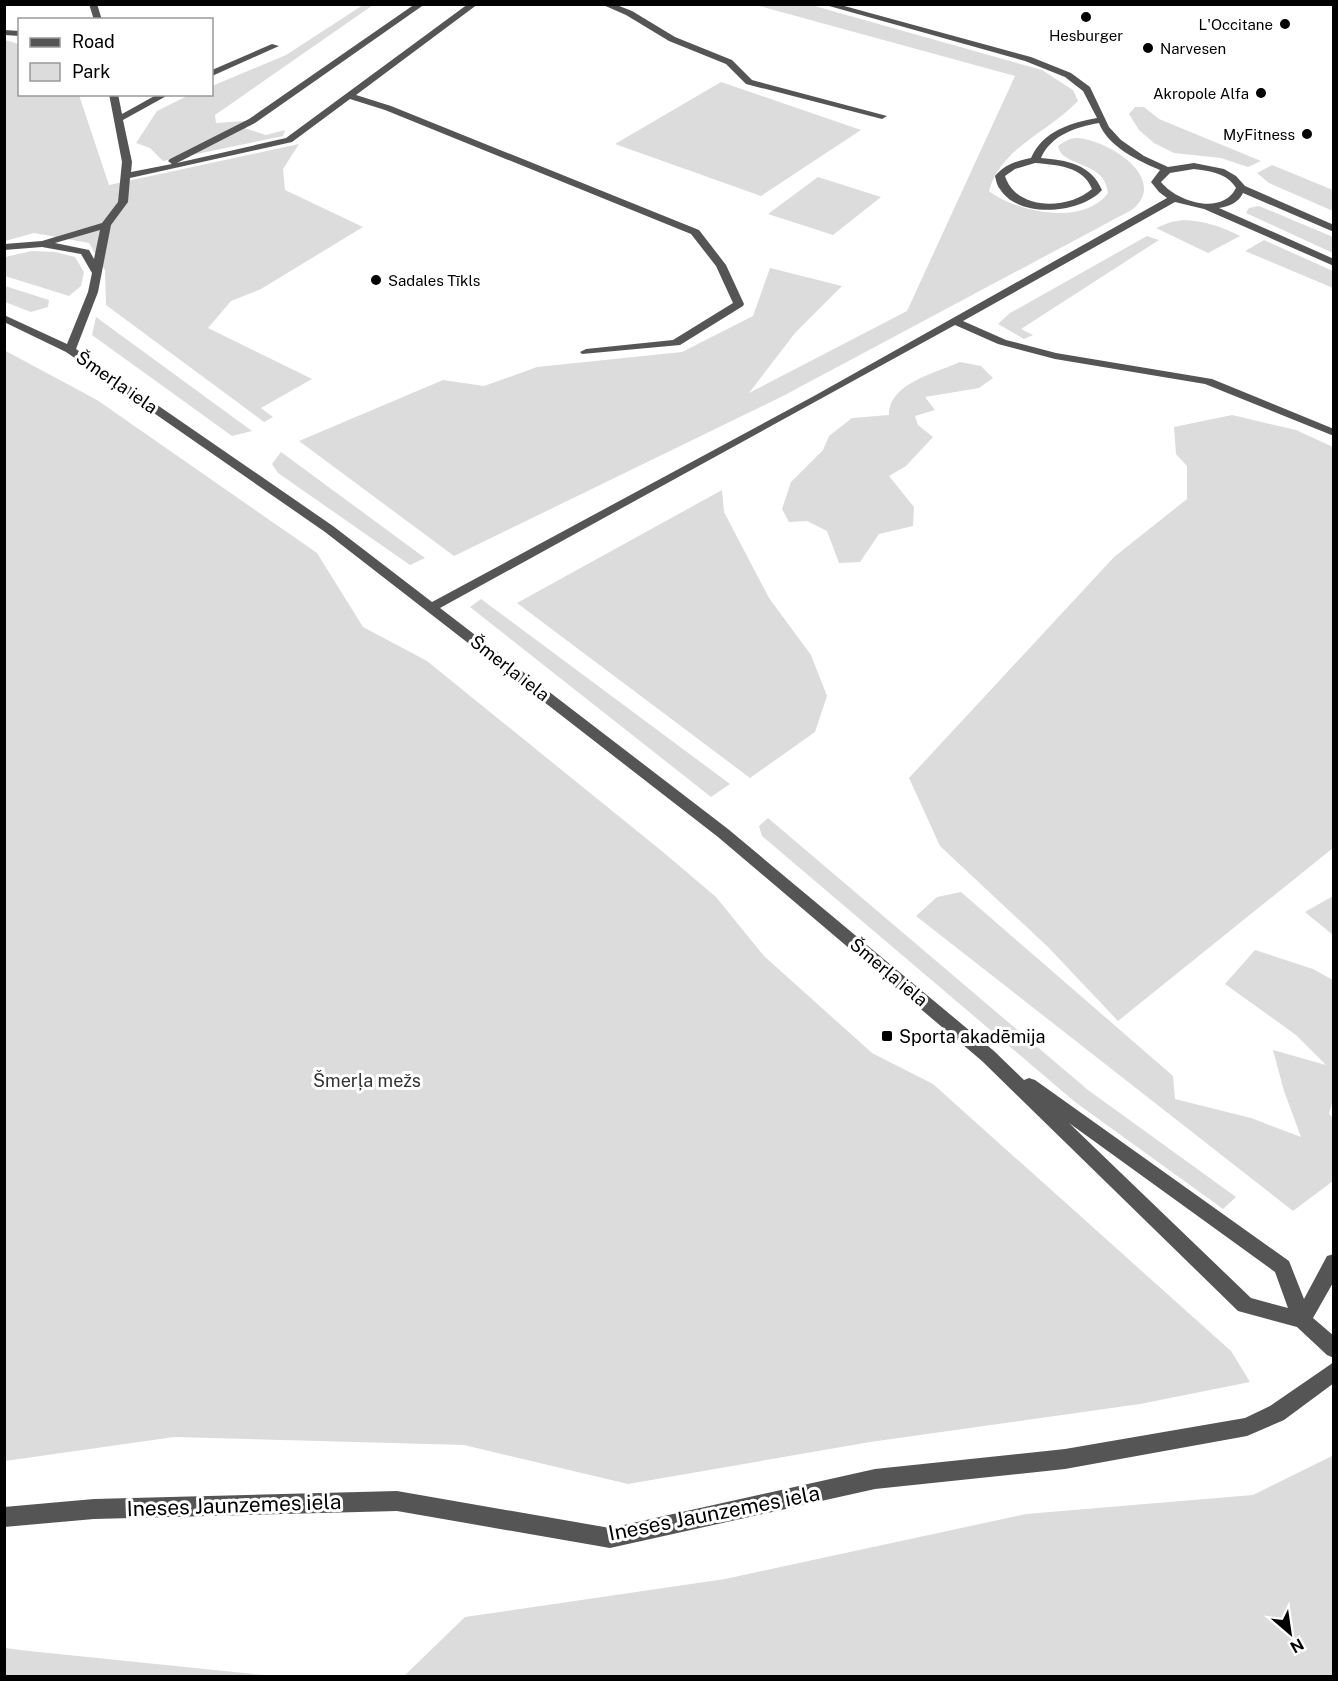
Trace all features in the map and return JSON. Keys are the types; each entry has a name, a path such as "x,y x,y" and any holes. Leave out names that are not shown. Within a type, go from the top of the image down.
{"street":[{"path":"156,169 252,121 421,4"},
{"path":"126,176 289,140 474,4"},
{"path":"605,4 629,14 672,39 729,62 749,82 882,116"},
{"path":"826,4 1028,58 1068,75 1086,89 1105,128 1118,142 1141,158 1167,170"},
{"path":"213,73 275,46"},
{"path":"70,350 93,292 106,225 123,202 127,162 113,96"},
{"path":"118,119 162,96"},
{"path":"350,96 388,108 695,232 721,266 738,304 676,343 586,352"},
{"path":"1035,160 1038,148 1055,135 1075,125 1102,120"},
{"path":"1035,160 1080,169 1094,179 1097,190 1092,197 1083,202 1055,207 1026,203 1007,193 1000,186 1000,176 1006,170 1020,163 1035,160"},
{"path":"1334,229 1241,188 1234,178 1209,168 1179,167 1167,170 1159,176 1156,182 1160,190 1172,199 1206,206 1334,263"},
{"path":"1206,206 1233,201 1240,195 1241,188"},
{"path":"431,608 1172,199"},
{"path":"4,247 42,244 106,225"},
{"path":"42,244 85,252 97,273"},
{"name":"Šmerļa iela","path":"4,318 70,350 329,529 723,833 988,1056 1245,1305 1302,1320 1334,1348"},
{"path":"954,321 1002,342 1055,356 1208,381 1334,434"},
{"name":"Šmerļa iela","path":"988,1056 1282,1267 1302,1320"},
{"path":"1302,1320 1334,1262"},
{"name":"Ineses Jaunzemes iela","path":"4,1517 94,1509 398,1501 610,1538 875,1479 1065,1459 1248,1427 1277,1413 1334,1371"}],"green space":[{"path":"363,5 373,5 215,115 216,123 245,121 241,127 266,135 285,130 283,136 163,161 150,148 136,143 157,111 187,96 213,96 213,86 286,55"},
{"path":"756,5 811,5 1042,70 1073,90 1078,101 1015,151 995,176 989,191 1016,205 1050,213 1083,210 1097,203 1108,193 1105,182 1092,169 1067,158 1058,146 1075,138 1099,143 1113,150 1136,169 1143,180 1144,192 1138,204 1126,213 783,396 454,556 299,441 443,380 484,386 537,367 682,352 753,316 770,268 842,286 795,333 749,393 907,311 1015,76"},
{"path":"5,40 18,44 18,96 79,96 109,185 299,144 283,169 285,190 363,227 261,289 231,301 208,328 312,379 261,408 273,417 264,422 106,305 105,270 89,243 34,233 5,241"},
{"path":"721,82 861,130 761,196 615,144"},
{"path":"1135,107 1144,107 1159,119 1261,161 1248,167 1221,158 1174,153 1154,143 1139,130 1129,114"},
{"path":"1272,165 1333,190 1333,211 1269,183 1257,173"},
{"path":"818,177 881,197 833,235 768,214"},
{"path":"1259,206 1333,237 1333,253 1246,213 1249,208"},
{"path":"1183,220 1212,225 1240,236 1208,253 1156,228"},
{"path":"1147,236 1159,240 1021,329 1033,335 1024,339 998,324 1010,313"},
{"path":"1264,240 1333,271 1333,288 1245,251"},
{"path":"32,251 55,252 75,257 84,272 81,286 69,296 5,276 5,257"},
{"path":"5,286 49,300 48,307 31,312 5,302"},
{"path":"96,317 252,431 232,436 92,335"},
{"name":"Šmerļa mežs","path":"4,350 97,400 317,553 363,627 427,661 716,897 764,956 872,1053 933,1084 1231,1351 1250,1382 1140,1404 870,1442 628,1484 464,1445 174,1437 5,1461"},
{"path":"960,362 981,366 993,378 979,388 925,397 935,410 915,416 918,425 933,437 906,466 889,476 914,507 913,526 879,534 860,562 839,563 827,531 807,521 789,522 782,509 791,482 823,450 829,436 852,418 889,415 891,404 905,387 927,375"},
{"path":"1232,415 1296,430 1333,447 1333,848 1118,1021 1048,947 940,846 909,778 1114,557 1187,499 1187,466 1176,454 1174,427"},
{"path":"281,452 425,558 410,565 278,473 272,464"},
{"path":"722,490 724,512 769,598 811,655 827,696 815,732 750,778 517,603"},
{"path":"481,599 730,784 711,797 470,607"},
{"path":"768,818 1088,1090 1236,1197 1223,1209 1075,1102 762,836 759,826"},
{"path":"961,892 1173,1076 1175,1099 1251,1118 1301,1137 1284,1091 1273,1050 1326,1065 1296,1035 1225,984 1255,950 1313,969 1333,980 1334,1097 1329,1114 1333,1118 1333,1181 1293,1211 916,916 937,897"},
{"path":"1333,896 1333,935 1305,912"},
{"path":"1332,1456 1333,1676 404,1676 465,1617 725,1579 1026,1514 1253,1495"},
{"path":"5,1648 29,1651 273,1676 5,1676"}],"place":[{"name":"Hesburger","path":"1086,17"},
{"name":"L'Occitane","path":"1285,24"},
{"name":"Narvesen","path":"1148,48"},
{"name":"Akropole Alfa","path":"1261,93"},
{"name":"MyFitness","path":"1307,134"},
{"name":"Sadales Tīkls","path":"376,280"},
{"name":"Sporta akadēmija","path":"887,1036"}]}
